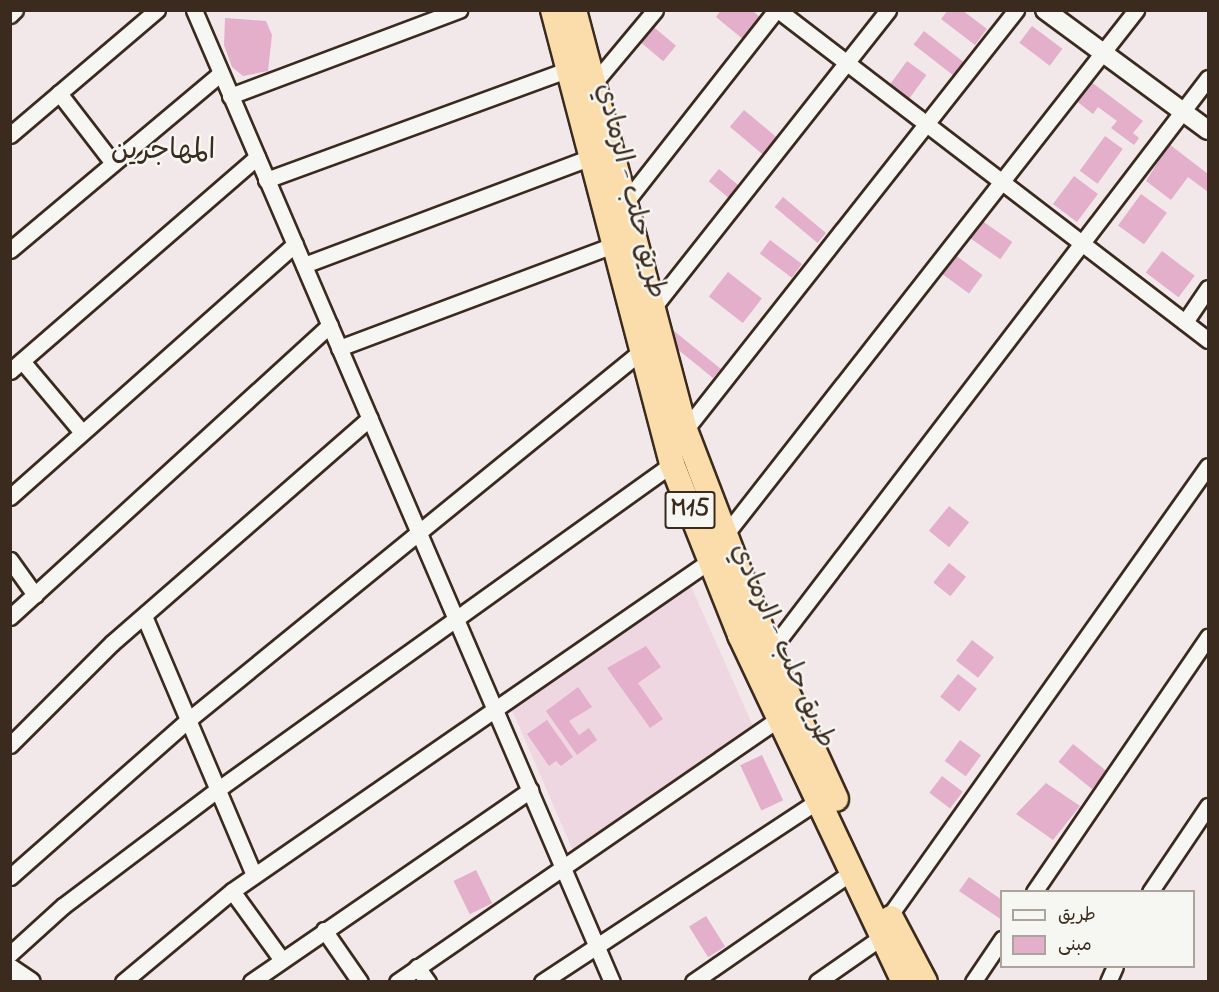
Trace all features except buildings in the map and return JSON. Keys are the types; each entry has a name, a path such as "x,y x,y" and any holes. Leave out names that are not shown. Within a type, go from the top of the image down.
{"highway":[{"name":"طريق حلب - الرمادي","path":"553,10 592,157 639,353 672,464 779,718 852,872 925,981"},
{"name":"طريق حلب - الرمادي","path":"574,10 685,429 771,650 886,926 904,981"}],"street":[{"path":"10,15 15,10"},
{"path":"10,135 157,10"},
{"path":"194,10 612,981"},
{"path":"230,96 459,10"},
{"path":"594,83 655,10"},
{"path":"624,204 777,10 1209,340"},
{"path":"652,309 888,10"},
{"path":"685,429 1016,10"},
{"path":"1045,10 1209,130"},
{"path":"725,535 1136,10"},
{"path":"266,180 569,69"},
{"path":"12,246 221,73"},
{"path":"771,650 1209,78"},
{"path":"59,93 113,163"},
{"path":"81,431 16,366 257,157"},
{"path":"304,265 592,157"},
{"path":"10,497 81,431 295,244"},
{"path":"339,348 613,245"},
{"path":"1185,322 1209,288"},
{"path":"10,617 330,326"},
{"path":"10,877 187,721 639,353"},
{"path":"10,744 144,616 370,418"},
{"path":"10,954 63,906 217,790 672,464"},
{"path":"817,981 886,926 1209,466"},
{"path":"10,560 35,595"},
{"path":"123,981 231,891 711,560"},
{"path":"144,616 254,875"},
{"path":"1035,890 1209,637"},
{"path":"397,981 564,871 779,718"},
{"path":"251,981 530,790"},
{"path":"542,981 819,800"},
{"path":"1151,890 1209,806"},
{"path":"693,981 852,872"},
{"path":"231,891 282,960"},
{"path":"324,930 360,981"},
{"path":"972,981 1000,942"},
{"path":"417,967 428,981"},
{"path":"10,968 31,981"}],"shaded area":[{"path":"690,584 753,726 574,853 512,710"}],"district":[{"name":"المهاجرين","path":"163,152"}]}
